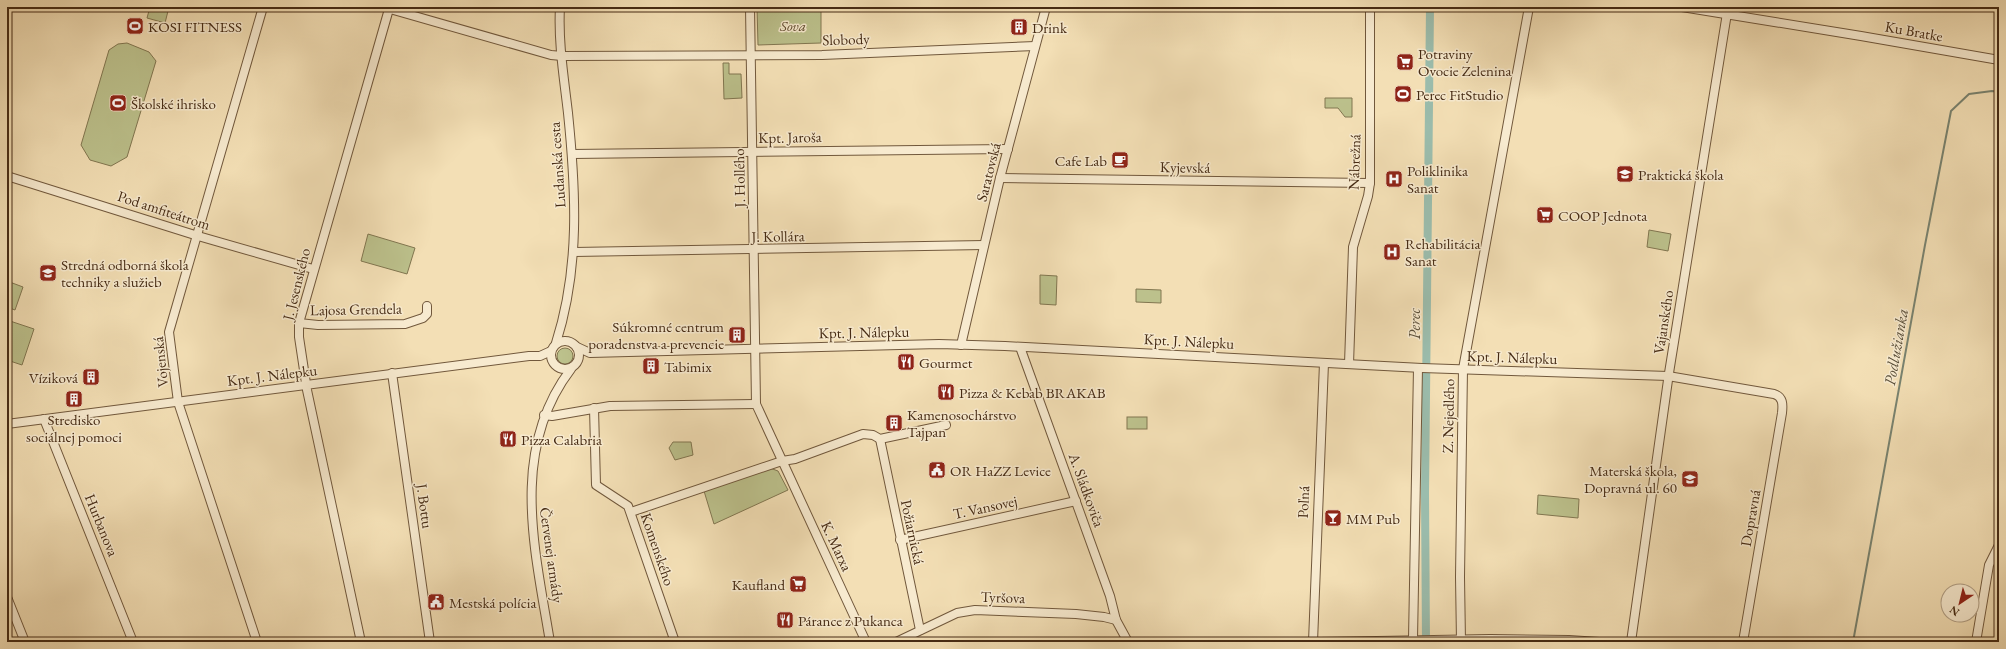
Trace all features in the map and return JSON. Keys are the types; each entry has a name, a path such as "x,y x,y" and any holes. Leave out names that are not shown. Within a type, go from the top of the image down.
{"street":[{"name":"Vojenská","path":"257,642 178,402 169,332 263,7"},
{"name":"Ludanská cesta","path":"556,343 564,321 574,252 575,197 562,56 560,7"},
{"name":"J. Hollého","path":"750,7 755,349"},
{"name":"Saratovská","path":"961,344 1000,178 1046,7"},
{"name":"Nábrežná","path":"1349,364 1353,247 1368,196 1370,183 1370,7"},
{"name":"Z. Nejedlého","path":"1461,641 1460,577 1463,369 1493,200 1527,27 1529,7"},
{"name":"Z. Nejedlého","path":"1527,27 1535,7"},
{"name":"Ku Bratke","path":"1682,7 1728,10 1999,60"},
{"name":"Slobody","path":"386,8 551,55 562,56 750,56 1035,46"},
{"name":"J. Jesenského","path":"361,642 306,385 299,337 299,323 386,8"},
{"name":"Vajanského","path":"1631,642 1668,376 1728,10"},
{"name":"Kpt. Jaroša","path":"572,154 1008,149"},
{"name":"Pod amfiteátrom","path":"7,176 198,236 313,269"},
{"name":"Kyjevská","path":"1000,178 1370,183"},
{"name":"J. Kollára","path":"574,252 984,246"},
{"name":"Lajosa Grendela","path":"299,323 318,325 405,324 423,318 427,314 427,306"},
{"name":"Ludanská cesta","path":"564,321 568,341"},
{"path":"561,381 554,365 551,351 556,343 568,341 577,347 579,359"},
{"name":"Kpt. J. Nálepku","path":"577,347 590,352 961,344 1420,368 1668,376 1774,394 1782,399"},
{"name":"A. Sládkoviča","path":"1020,347 1110,596 1116,620 1128,642"},
{"name":"K. Marxa","path":"755,349 756,404 866,642"},
{"name":"Kpt. J. Nálepku","path":"7,424 392,373 529,356 540,356 551,351"},
{"path":"554,365 563,370 570,369 575,366 579,359 590,352"},
{"name":"Kpt. J. Nálepku","path":"540,356 554,365"},
{"name":"Poľná","path":"1313,642 1324,363"},
{"name":"Z. Nejedlého","path":"1416,639 1420,368"},
{"name":"Červenej armády","path":"550,642 531,517 532,474 544,416 561,381 570,369"},
{"name":"J. Bottu","path":"392,373 430,642"},
{"name":"Dopravná","path":"1743,642 1782,413 1782,399"},
{"path":"544,416 610,406 756,404"},
{"name":"Komenského","path":"594,408 596,485 628,506 675,642"},
{"name":"Hurbanova","path":"44,419 133,642"},
{"path":"631,512 782,461 798,458 863,434 873,435 880,439 946,425"},
{"name":"Požiarnická","path":"880,439 920,630"},
{"name":"T. Vansovej","path":"900,540 1076,501"},
{"path":"1976,642 1989,565 1999,545"},
{"path":"7,597 25,642"},
{"name":"Tyršova","path":"896,642 957,612 975,610 1076,614 1116,620"},
{"path":"1320,642 1416,639 1461,641 1600,642"}],"green space":[{"path":"150,7 169,7 165,23 147,18"},
{"name":"Sova","path":"757,7 821,7 821,43 758,45"},
{"name":"Školské ihrisko","path":"127,43 149,52 156,61 127,157 111,166 90,160 81,145 109,50 118,44"},
{"path":"723,63 729,63 729,74 741,74 742,98 724,99"},
{"path":"1325,98 1352,98 1352,117 1345,117 1338,108 1325,108"},
{"path":"1649,230 1671,234 1668,251 1647,247"},
{"path":"368,234 415,248 407,274 361,261"},
{"path":"1040,275 1057,276 1056,305 1040,304"},
{"path":"7,281 23,287 15,310 7,307"},
{"path":"1136,289 1161,290 1161,303 1136,302"},
{"path":"7,320 34,329 22,365 7,360"},
{"path":"562,348 568,348 573,353 571,362 568,364 562,364 557,359 557,353"},
{"path":"1127,417 1147,417 1147,429 1127,429"},
{"path":"673,442 691,442 693,455 675,460 669,448"},
{"path":"770,468 778,471 788,490 714,524 704,491"},
{"path":"1538,495 1579,499 1578,518 1537,514"}],"waterway":[{"name":"Perec","path":"1426,642 1425,493 1430,7"},
{"name":"Podlužianka","path":"1853,642 1925,245 1951,111 1969,94 1992,91 1999,92"}],"place":[{"name":"KOSI FITNESS","path":"135,26"},
{"name":"Drink","path":"1019,27"},
{"name":"Potraviny Ovocie Zelenina","path":"1405,62"},
{"name":"Perec FitStudio","path":"1403,94"},
{"name":"Školské ihrisko","path":"118,103"},
{"name":"Cafe Lab","path":"1120,160"},
{"name":"Praktická škola","path":"1625,174"},
{"name":"Poliklinika Sanat","path":"1394,179"},
{"name":"COOP Jednota","path":"1545,215"},
{"name":"Rehabilitácia Sanat","path":"1392,252"},
{"name":"Stredná odborná škola techniky a služieb","path":"48,273"},
{"name":"Súkromné centrum poradenstva a prevencie","path":"737,335"},
{"name":"Gourmet","path":"906,362"},
{"name":"Tabimix","path":"651,366"},
{"name":"Víziková","path":"91,377"},
{"name":"Pizza & Kebab BRAKAB","path":"946,392"},
{"name":"Stredisko sociálnej pomoci","path":"74,399"},
{"name":"Kamenosochárstvo Tajpan","path":"894,423"},
{"name":"Pizza Calabria","path":"508,439"},
{"name":"OR HaZZ Levice","path":"937,470"},
{"name":"Materská škola, Dopravná ul. 60","path":"1690,479"},
{"name":"MM Pub","path":"1333,518"},
{"name":"Kaufland","path":"798,584"},
{"name":"Mestská polícia","path":"436,602"},
{"name":"Párance z Pukanca","path":"785,620"}]}
